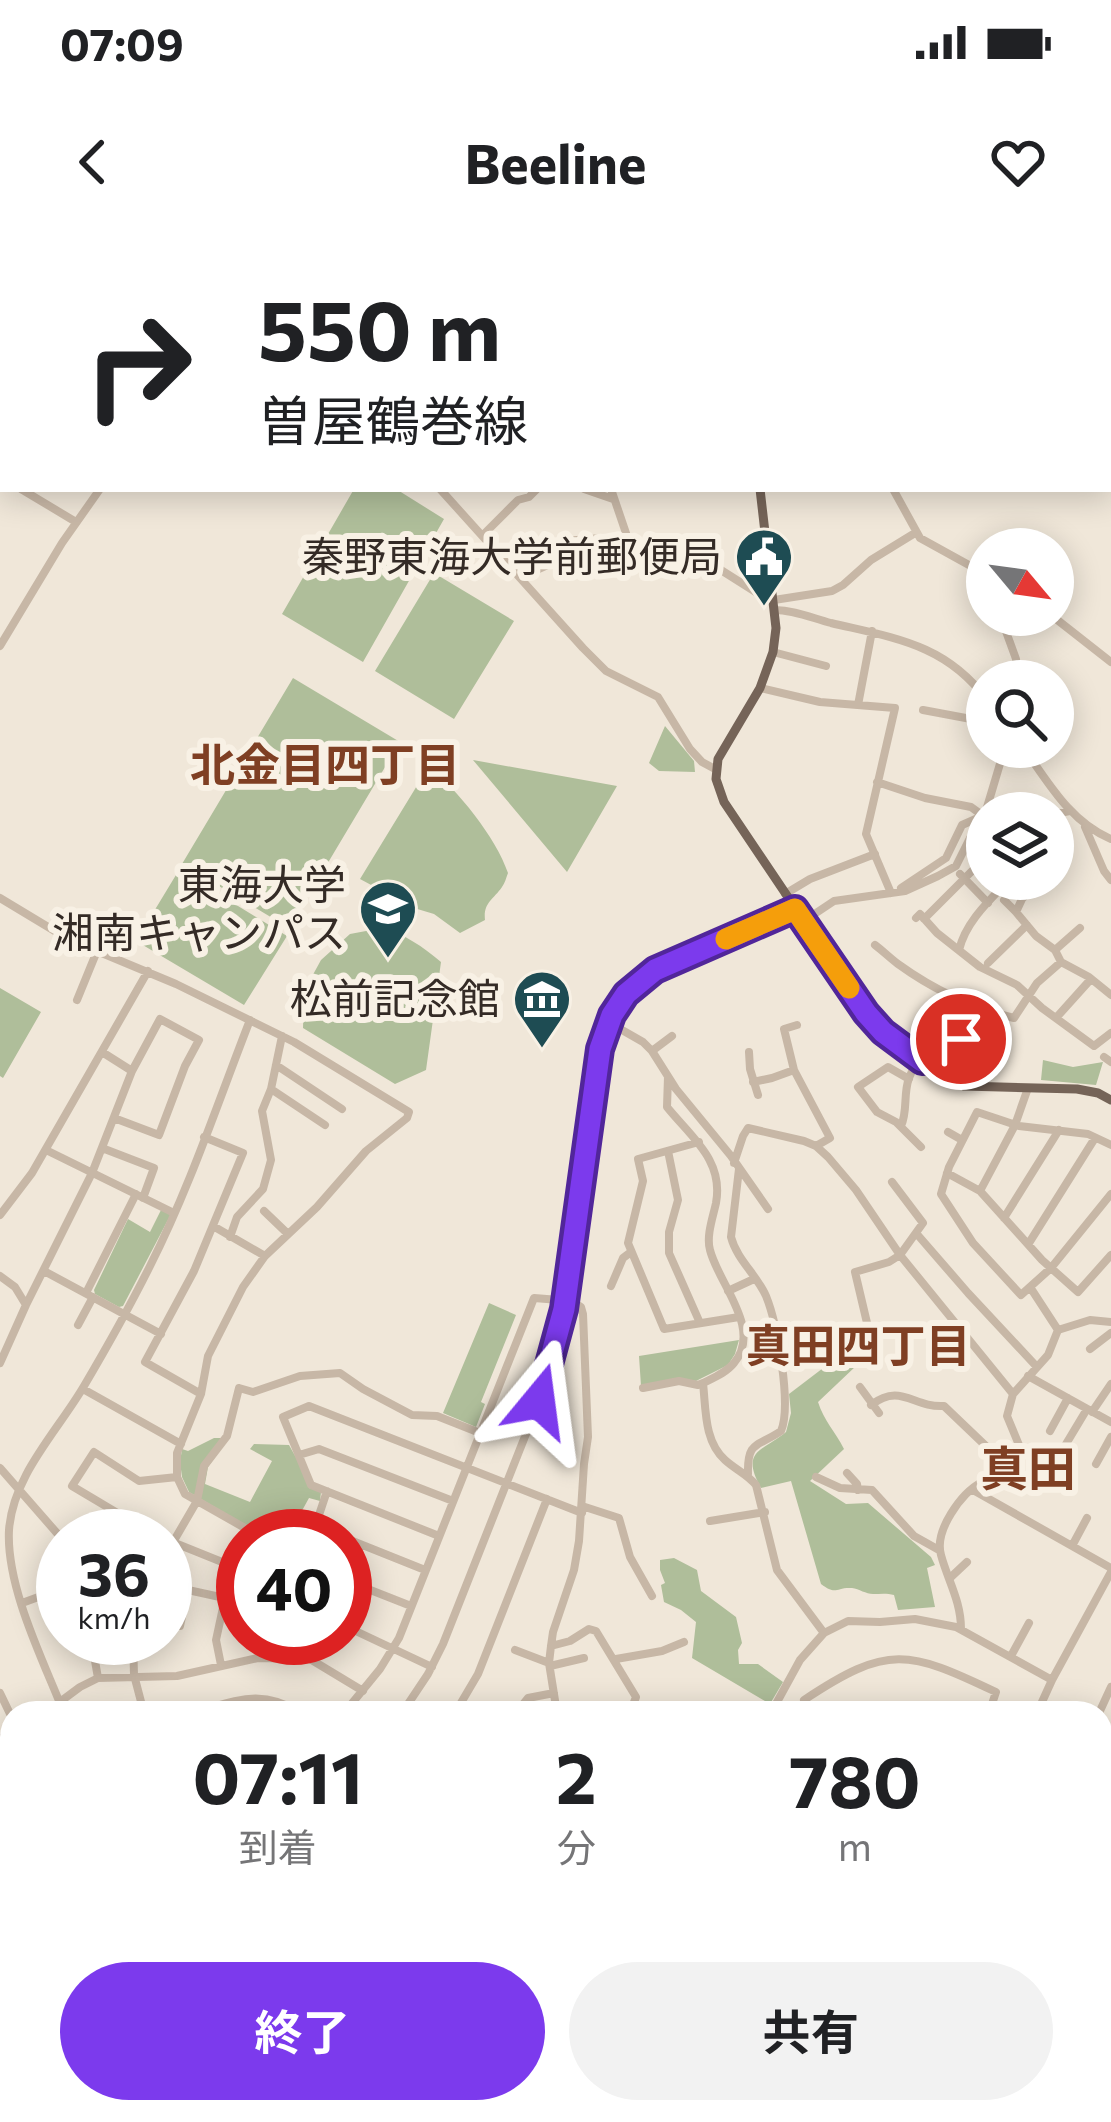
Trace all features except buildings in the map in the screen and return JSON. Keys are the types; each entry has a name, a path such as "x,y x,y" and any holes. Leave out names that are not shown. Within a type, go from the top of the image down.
{"main road":[{"path":"760,492 775,605 772,652 760,688 720,754 716,769 724,802 883,1032 945,1078 964,1086 1077,1089 1111,1100"}],"street":[{"path":"26,492 76,522"},
{"path":"0,646 98,492"},
{"path":"443,492 606,670 658,698 690,749 716,769"},
{"path":"483,535 518,500 534,492"},
{"path":"894,492 915,533 966,563"},
{"path":"613,494 625,536 637,547 703,558 775,605 923,647 966,674"},
{"path":"775,605 832,591 915,533"},
{"path":"521,577 554,562 565,541 625,536"},
{"path":"859,705 872,631"},
{"path":"1074,633 1111,662"},
{"path":"772,652 826,666"},
{"path":"760,688 820,702 895,708 866,834 898,893"},
{"path":"923,710 966,718"},
{"path":"877,782 966,806"},
{"path":"1074,816 1111,839"},
{"path":"898,893 946,858 966,823"},
{"path":"1084,826 1111,880"},
{"path":"804,921 834,901 898,893 954,867 966,845"},
{"path":"785,894 875,854"},
{"path":"966,873 920,918 980,968 1017,985 1094,1046 1111,1033"},
{"path":"962,876 988,903"},
{"path":"0,898 68,939 148,971 282,1036 409,1112 265,1256 215,1341 176,1466 185,1494 216,1512"},
{"path":"959,951 971,921 991,900"},
{"path":"1004,900 1055,950 1061,962 1111,995"},
{"path":"1016,912 1022,900"},
{"path":"410,1701 432,1667 553,1359 608,1022 626,994 655,970 795,909"},
{"path":"988,963 1027,925"},
{"path":"1055,950 1080,928"},
{"path":"875,945 952,998 1014,1018 1028,994 1061,962"},
{"path":"76,1000 97,951"},
{"path":"0,1215 46,1150 148,971"},
{"path":"1056,1018 1091,979"},
{"path":"0,1363 160,1019 200,1040 159,1135 114,1118"},
{"path":"59,1701 4,1560 19,1489 83,1389 174,1213 250,1020"},
{"path":"608,1022 652,1051 768,1209"},
{"path":"797,1025 784,1029 794,1070 830,1138 816,1146"},
{"path":"230,1237 237,1216 263,1189 272,1160 262,1111 282,1036"},
{"path":"652,1051 671,1036"},
{"path":"901,1126 909,1078 940,1044 961,1039"},
{"path":"102,1052 132,1071"},
{"path":"748,1052 758,1095"},
{"path":"276,1065 305,1080 342,1109"},
{"path":"909,1078 887,1067 858,1087 877,1112 901,1126 921,1147"},
{"path":"753,1082 794,1070"},
{"path":"643,1388 679,1381 698,1385 728,1370 739,1356 743,1333 710,1250 717,1179 699,1142 667,1108 668,1077"},
{"path":"980,1191 1015,1125 1028,1088"},
{"path":"271,1089 287,1104 313,1114 325,1125"},
{"path":"1111,1145 977,1112 940,1193 973,1243 1022,1295 1051,1268 1111,1193"},
{"path":"824,1633 777,1570 756,1485 748,1474 752,1448 781,1431 786,1415 782,1363 767,1297 731,1237 737,1166 742,1136 748,1129 816,1146 856,1190 900,1255 1013,1394"},
{"path":"1004,1218 1059,1130"},
{"path":"948,1132 962,1140"},
{"path":"201,1394 145,1362 194,1271 243,1153 204,1137"},
{"path":"1028,1244 1095,1138"},
{"path":"699,1142 638,1160 643,1181 629,1230 631,1252 664,1329 739,1317"},
{"path":"78,1325 154,1168 102,1148"},
{"path":"46,1150 174,1213"},
{"path":"668,1151 678,1201 669,1253 700,1323"},
{"path":"947,1173 980,1191 1078,1292 1111,1255"},
{"path":"876,1360 855,1272 900,1255 922,1223 892,1182"},
{"path":"264,1211 287,1234"},
{"path":"290,1211 302,1222"},
{"path":"213,1226 265,1256"},
{"path":"916,1232 1037,1366"},
{"path":"611,1286 623,1258 631,1252"},
{"path":"44,1271 161,1334"},
{"path":"0,1276 26,1305"},
{"path":"728,1291 754,1279"},
{"path":"1030,1287 1058,1330"},
{"path":"354,1701 393,1648 534,1298 578,1303 583,1314 588,1437 574,1570 551,1646 555,1701"},
{"path":"1058,1330 1090,1320 1111,1322"},
{"path":"961,1629 961,1612 939,1550 945,1520 981,1483 1011,1478 1018,1445 1007,1416 1013,1394 1048,1355 1058,1330"},
{"path":"1090,1349 1111,1333"},
{"path":"191,1509 204,1466 227,1436 239,1388 253,1392 300,1376 340,1373 412,1415 437,1416 480,1433"},
{"path":"1028,1376 1111,1422"},
{"path":"703,1383 715,1450 739,1472 748,1474"},
{"path":"1062,1455 1111,1384"},
{"path":"860,1387 875,1409 882,1397 900,1394 944,1406 1012,1471"},
{"path":"83,1389 181,1444"},
{"path":"1050,1431 1068,1398"},
{"path":"439,1536 311,1485 284,1418 309,1406 547,1499 619,1518 630,1557 652,1596"},
{"path":"1100,1460 1111,1437"},
{"path":"299,1455 319,1449 453,1501"},
{"path":"111,1509 72,1486 94,1452 140,1481 177,1477"},
{"path":"0,1468 36,1509"},
{"path":"848,1473 859,1490"},
{"path":"816,1477 840,1488 872,1490 914,1537 939,1550"},
{"path":"973,1490 1111,1570 1042,1701"},
{"path":"321,1509 327,1491"},
{"path":"464,1701 547,1499"},
{"path":"710,1521 764,1512"},
{"path":"1072,1546 1087,1519"},
{"path":"372,1550 425,1570"},
{"path":"951,1577 968,1562"},
{"path":"372,1590 411,1606"},
{"path":"22,1604 36,1599"},
{"path":"778,1701 800,1660 824,1633 839,1623 900,1618 961,1629 1052,1680"},
{"path":"1011,1656 1029,1624"},
{"path":"551,1646 592,1628 616,1660 636,1701"},
{"path":"372,1639 432,1667"},
{"path":"616,1660 684,1642"},
{"path":"515,1650 550,1665 579,1662"},
{"path":"805,1701 846,1672 902,1658 941,1666 996,1692 993,1701"},
{"path":"96,1665 98,1678"},
{"path":"134,1665 141,1701"},
{"path":"61,1701 98,1678 177,1676 221,1665"},
{"path":"320,1665 363,1690"},
{"path":"526,1701 554,1694"},
{"path":"237,1701 281,1701"},
{"path":"0,1930 0,1954"}],"green space":[{"path":"352,492 401,492 444,519 363,662 282,614"},
{"path":"434,573 514,621 454,719 375,671"},
{"path":"293,678 400,742 289,928 182,864"},
{"path":"665,726 694,761 695,772 659,771 649,763"},
{"path":"473,760 617,786 567,872"},
{"path":"429,766 474,815 508,873 487,906 485,920 460,933 434,914 360,879"},
{"path":"179,870 287,936 244,1005 136,941"},
{"path":"382,928 441,962 426,1070 395,1084 303,1028 304,991 321,960 350,934"},
{"path":"0,988 41,1012 3,1078 0,1076"},
{"path":"1043,1060 1073,1067 1103,1062 1096,1085 1041,1080"},
{"path":"161,1210 171,1214 123,1306 95,1294 128,1219 150,1232"},
{"path":"489,1303 516,1315 481,1402 485,1404 476,1427 443,1413"},
{"path":"739,1340 728,1365 696,1381 676,1378 641,1386 639,1356"},
{"path":"852,1346 858,1357 856,1366 818,1402 844,1449 810,1481 846,1504 868,1503 931,1557 935,1565 927,1568 935,1607 898,1610 894,1595 833,1590 821,1584 791,1481 761,1488 755,1476 757,1453 786,1432 789,1394"},
{"path":"214,1438 229,1438 208,1467 205,1484 250,1502 272,1461 250,1449 254,1444 289,1445 309,1488 321,1492 320,1501 309,1498 303,1509 218,1509 189,1492 180,1462 182,1449 188,1451"},
{"path":"674,1558 697,1570 701,1591 736,1617 742,1643 739,1664 758,1664 783,1682 772,1701 692,1658 696,1622 664,1602 660,1560"}],"slow traffic":[{"path":"726,939 795,909 849,988"}],"place":[{"name":"秦野東海大学前郵便局","path":"764,608"},
{"name":"東海大学 湘南キャンパス","path":"388,960"},
{"name":"松前記念館","path":"542,1050"}],"district":[{"name":"北金目四丁目","path":"325,765"},
{"name":"真田四丁目","path":"858,1346"},
{"name":"真田","path":"1028,1469"}],"route":[{"path":"539,1401 564,1309 601,1043 619,1004 644,977 795,909 883,1032 922,1061 940,1044 961,1039"}]}
